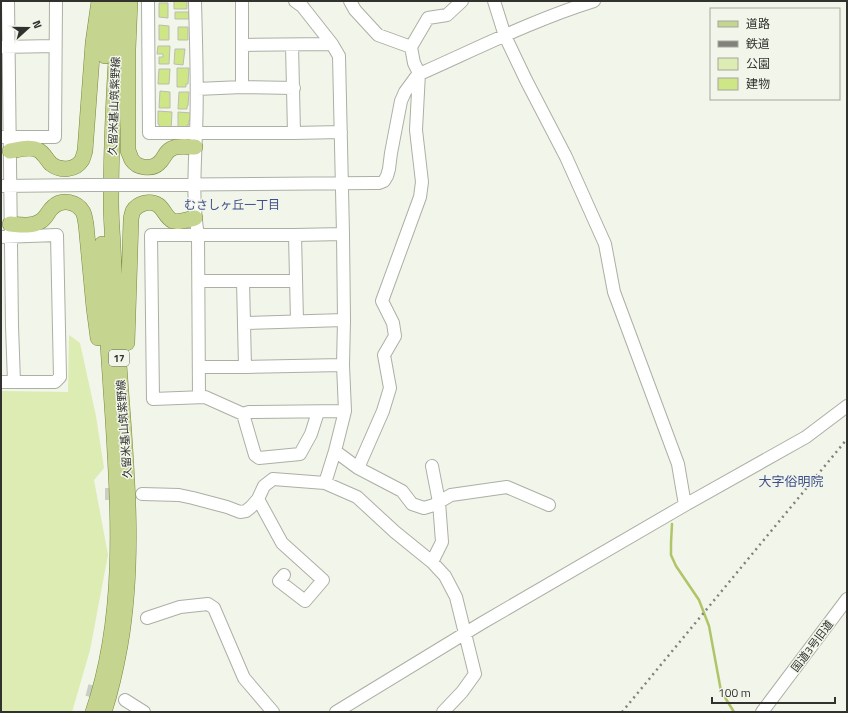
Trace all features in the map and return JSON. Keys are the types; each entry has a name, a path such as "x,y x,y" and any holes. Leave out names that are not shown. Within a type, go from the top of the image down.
{"main road":[{"path":"6,141 42,152 48,161 61,169 68,169 78,164 82,160 85,151 93,44 99,1"},
{"name":"久留米基山筑紫野線","path":"104,712 118,657 125,614 128,556 128,484 105,303 101,204 103,99 109,1"},
{"name":"久留米基山筑紫野線","path":"93,712 109,647 117,586 118,337 111,203 114,89 120,1"},
{"path":"130,1 128,57 128,151 132,160 140,167 153,167 159,164 171,148 196,140"},
{"path":"7,233 26,225 41,221 47,216 54,206 65,202 70,202 82,210 86,224 94,308 104,375 117,403"},
{"path":"117,403 126,366 131,220 133,212 138,205 148,202 158,205 170,219 175,222 195,218"}],"street":[{"path":"8,1 5,47 5,186 7,233 6,326 14,382"},
{"path":"6,141 55,137 56,1"},
{"path":"148,1 149,133 196,140 294,133 341,132"},
{"path":"195,1 197,89 194,185 195,218 198,235 200,397"},
{"path":"242,1 242,87"},
{"path":"295,1 302,6 332,44 339,56 343,234 344,411 335,451 325,483"},
{"path":"350,1 355,10 378,35 411,47"},
{"path":"358,468 383,411 390,388 384,355 395,336 393,323 382,301 420,197 422,182 416,130 419,73 414,63 411,47 428,18 447,15 462,1"},
{"path":"494,1 505,36 566,157 605,244 614,292 678,464 685,505"},
{"path":"5,186 379,183 384,181 387,176 390,153 405,92 419,73 566,10 594,1"},
{"path":"242,45 332,44"},
{"path":"292,45 294,133"},
{"path":"5,47 55,46"},
{"path":"197,89 242,87 294,88"},
{"path":"1,382 55,382 60,377 57,236 7,233"},
{"path":"343,234 151,235 153,399 205,397 242,414 249,412 344,411"},
{"path":"294,235 297,322"},
{"path":"199,281 295,281"},
{"path":"243,281 245,367"},
{"path":"244,323 344,320"},
{"path":"200,366 245,367 343,365"},
{"path":"336,712 465,633 685,505 806,437 847,406"},
{"path":"242,414 255,455 259,458 300,454 311,434 318,412"},
{"path":"335,451 358,468 402,491 412,504 424,508 434,505 451,494 507,487 548,505"},
{"path":"432,466 439,502 442,542 432,562"},
{"path":"142,494 179,495 220,505 240,512 246,511 251,507 258,499 264,486 273,479 325,483 357,497 395,532 432,562 445,576 456,597 475,674 462,692 443,712"},
{"path":"258,499 282,543 323,580 305,601 278,581 284,575"},
{"name":"国道3号旧道","path":"762,712 847,599"},
{"path":"147,618 180,607 208,604 214,608 244,678 273,712"},
{"path":"125,700 144,712"}],"green space":[{"path":"69,335 80,343 96,416 104,468 94,480 108,555 90,650 72,712 1,712 1,391 68,392"}],"building":[{"path":"174,1 187,1 187,9 174,9"},
{"path":"159,3 168,3 168,18 159,17"},
{"path":"175,12 189,12 189,19 175,19"},
{"path":"159,25 169,26 169,40 159,40"},
{"path":"178,27 188,27 188,40 178,40"},
{"path":"158,46 170,46 169,64 159,64 159,57 163,57 163,54 157,54"},
{"path":"175,49 185,49 183,65 174,64"},
{"path":"177,68 189,68 188,84 186,84 186,87 177,87"},
{"path":"159,69 170,69 169,84 158,84"},
{"path":"160,91 170,92 170,108 159,108"},
{"path":"179,92 189,92 187,109 178,109"},
{"path":"158,111 172,112 171,130 159,130"},
{"path":"178,112 191,113 187,129 178,129"}],"waterway":[{"path":"672,524 671,555 676,566 699,600 709,626 721,691 734,712"}],"tunnel":[{"path":"105,494 142,494"},
{"path":"87,690 125,700"}],"railway":[{"path":"622,712 847,439"}],"district":[{"name":"むさしヶ丘一丁目","path":"232,204"},
{"name":"大字俗明院","path":"791,481"}]}
